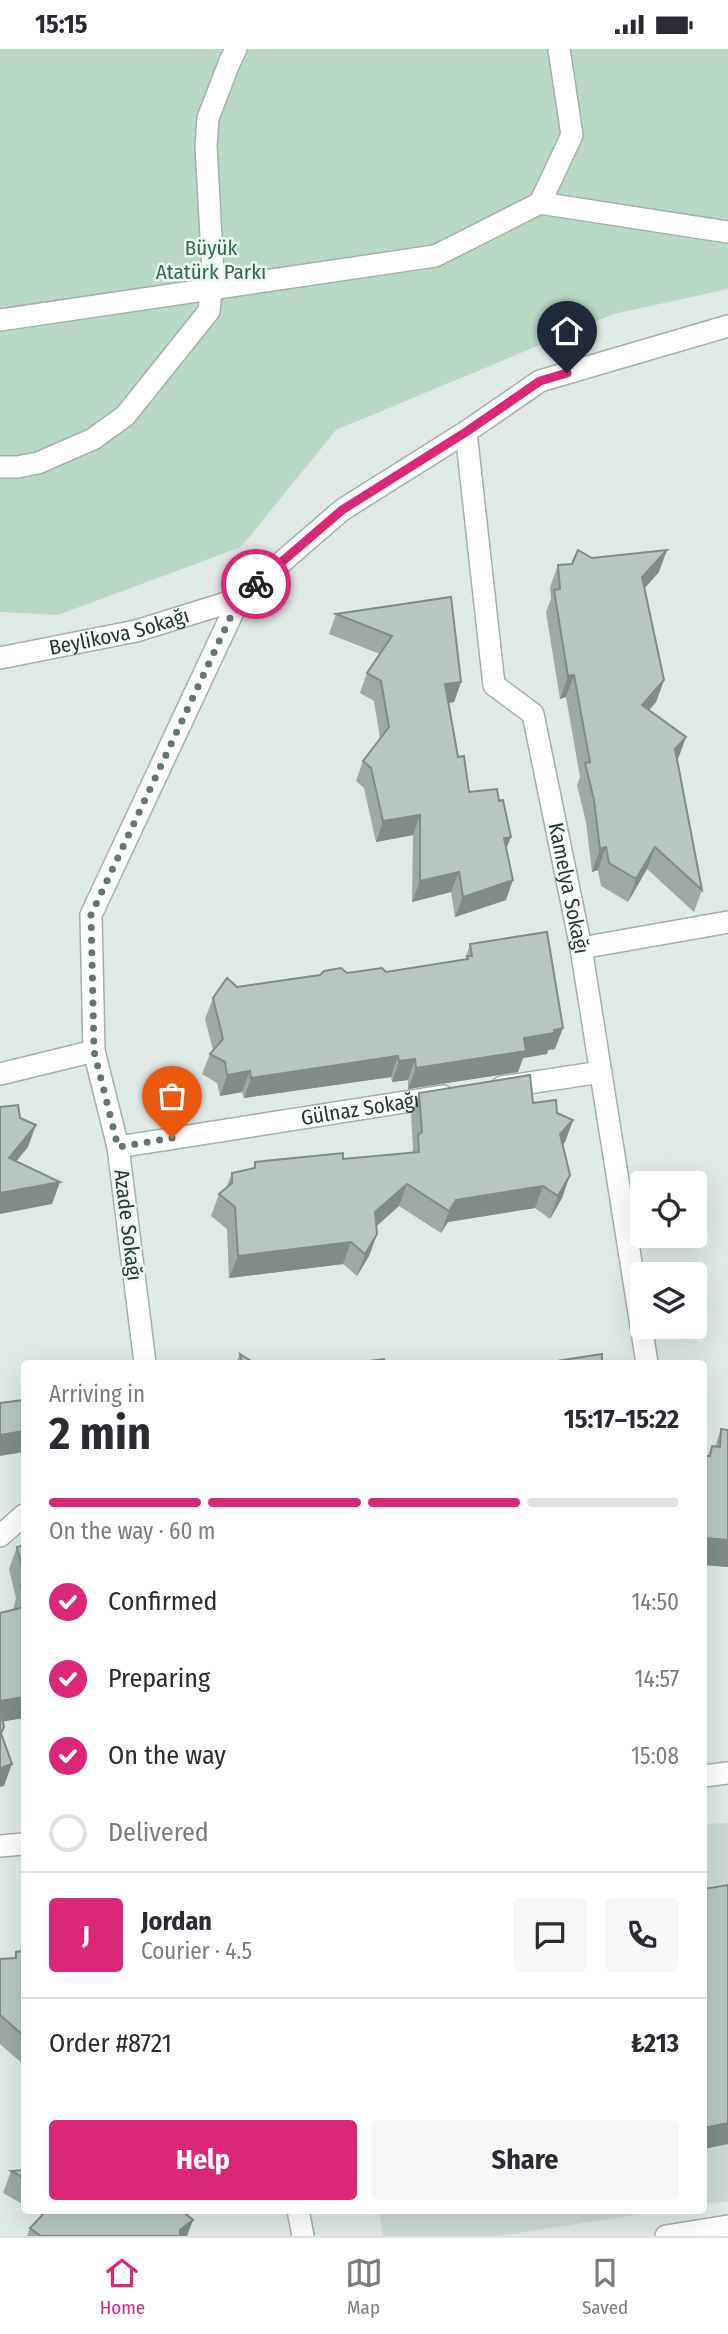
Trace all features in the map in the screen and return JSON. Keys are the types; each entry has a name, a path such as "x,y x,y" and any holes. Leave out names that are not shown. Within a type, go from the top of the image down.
{"street":[{"path":"0,467 38,463 93,439 125,416 209,311 212,289 206,146 208,118 236,49"},
{"path":"540,204 572,135 559,49"},
{"path":"0,320 435,256 540,204 728,232"},
{"name":"Azade Sokağı","path":"145,1360 118,1147 94,1051 91,915 239,599 342,510 466,432 540,381 728,326"},
{"name":"Kamelya Sokağı","path":"466,432 494,685 533,714 581,948 647,1360"},
{"name":"Beylikova Sokağı","path":"0,658 136,631 239,599"},
{"path":"581,948 728,922"},
{"path":"0,1074 94,1051"},
{"name":"Gülnaz Sokağı","path":"118,1147 601,1072"},
{"path":"0,1535 21,1518"},
{"path":"707,1776 728,1773"},
{"path":"0,1846 21,1844"},
{"path":"299,2214 303,2236"},
{"path":"666,2236 728,2226"}],"shaded area":[{"path":"728,1823 728,2201 707,2204 707,1824"},
{"path":"380,2214 640,2214 498,2236 383,2236"}],"green space":[{"name":"Büyük Atatürk Parkı","path":"0,49 728,49 728,289 614,314 336,430 241,547 58,615 0,612"}],"building":[{"path":"578,550 592,558 667,550 642,577 664,680 642,705 686,737 675,749 702,890 655,847 636,879 609,863 606,847 600,849 594,800 585,763 590,762 574,675 568,676 554,590 560,589 558,565 572,564"},
{"path":"451,597 461,682 445,684 458,757 464,756 469,792 497,789 499,801 503,800 511,837 504,838 513,880 463,897 459,872 420,881 420,815 383,821 371,768 363,761 389,727 381,681 367,673 392,636 336,614"},
{"path":"547,932 563,1028 554,1030 554,1033 524,1038 526,1051 416,1068 415,1059 399,1061 398,1056 251,1078 250,1071 227,1075 225,1062 210,1054 223,1039 213,998 227,978 237,987 320,975 324,971 341,968 347,973 382,968 386,972 468,959 467,956 472,956 470,944"},
{"path":"530,1075 533,1103 556,1100 557,1113 573,1120 560,1134 570,1175 558,1196 543,1186 456,1200 449,1211 407,1184 375,1212 377,1234 365,1254 351,1242 238,1256 235,1207 219,1194 232,1183 232,1173 255,1168 255,1162 343,1153 343,1159 419,1152 418,1135 422,1132 419,1093"},
{"path":"18,1105 20,1118 36,1125 9,1158 60,1182 0,1193 0,1107"},
{"path":"602,1354 602,1360 563,1360"},
{"path":"21,1400 21,1432 0,1435 0,1403"},
{"path":"721,1429 728,1430 728,1540 707,1538 707,1456 710,1456 712,1446 720,1447"},
{"path":"21,1546 21,1564 17,1547"},
{"path":"21,1608 21,1698 0,1701 0,1613"},
{"path":"0,1708 4,1727 1,1733 12,1764 0,1768"},
{"path":"728,1885 728,2123 707,2127 707,1888"},
{"path":"21,1951 21,2033 0,2015 0,1959 16,1958 16,1952"},
{"path":"21,2170 21,2176 11,2171"},
{"path":"43,2214 186,2214 193,2220 180,2230 180,2236 41,2236 30,2228"}],"way so far":[{"path":"172,1138 118,1147 94,1051 91,915 239,599 256,584"}],"route":[{"path":"256,584 342,510 466,432 540,381 567,373"}]}
